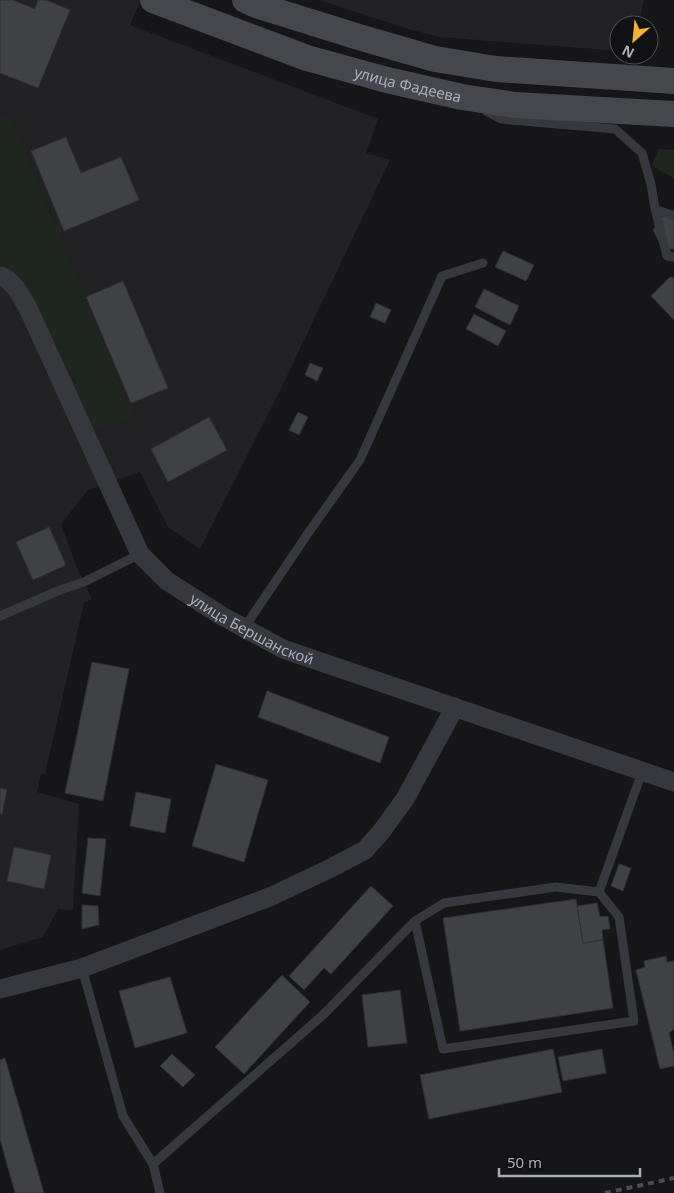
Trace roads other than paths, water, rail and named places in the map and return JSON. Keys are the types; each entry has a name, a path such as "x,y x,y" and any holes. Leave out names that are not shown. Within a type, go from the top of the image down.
{"main road":[{"name":"улица Фадеева","path":"154,0 307,58 462,98 515,105 674,114"},
{"name":"улица Фадеева","path":"245,0 256,6 435,59 496,69 674,82"},
{"path":"641,79 649,89 647,105 641,112"},
{"path":"674,82 665,91 664,103 674,114"}],"street":[{"name":"улица Бершанской","path":"0,276 6,277 29,310 140,554 167,581 244,628 283,649 674,782"},
{"path":"0,989 82,968 272,896 365,850 406,799 455,708"}],"lane":[{"path":"462,98 501,119 615,129 642,153 667,256 674,257"},
{"path":"655,209 674,216"},
{"path":"244,628 300,544 360,460 442,276 483,263"},
{"path":"0,616 60,590 84,582 140,554"},
{"path":"599,892 642,772"},
{"path":"153,1164 324,1014 415,921 444,903 556,887 599,892 619,917 634,1021 443,1049 415,921"},
{"path":"82,968 123,1116 153,1164 160,1193"}],"railway":[{"path":"605,1193 674,1178"}]}
